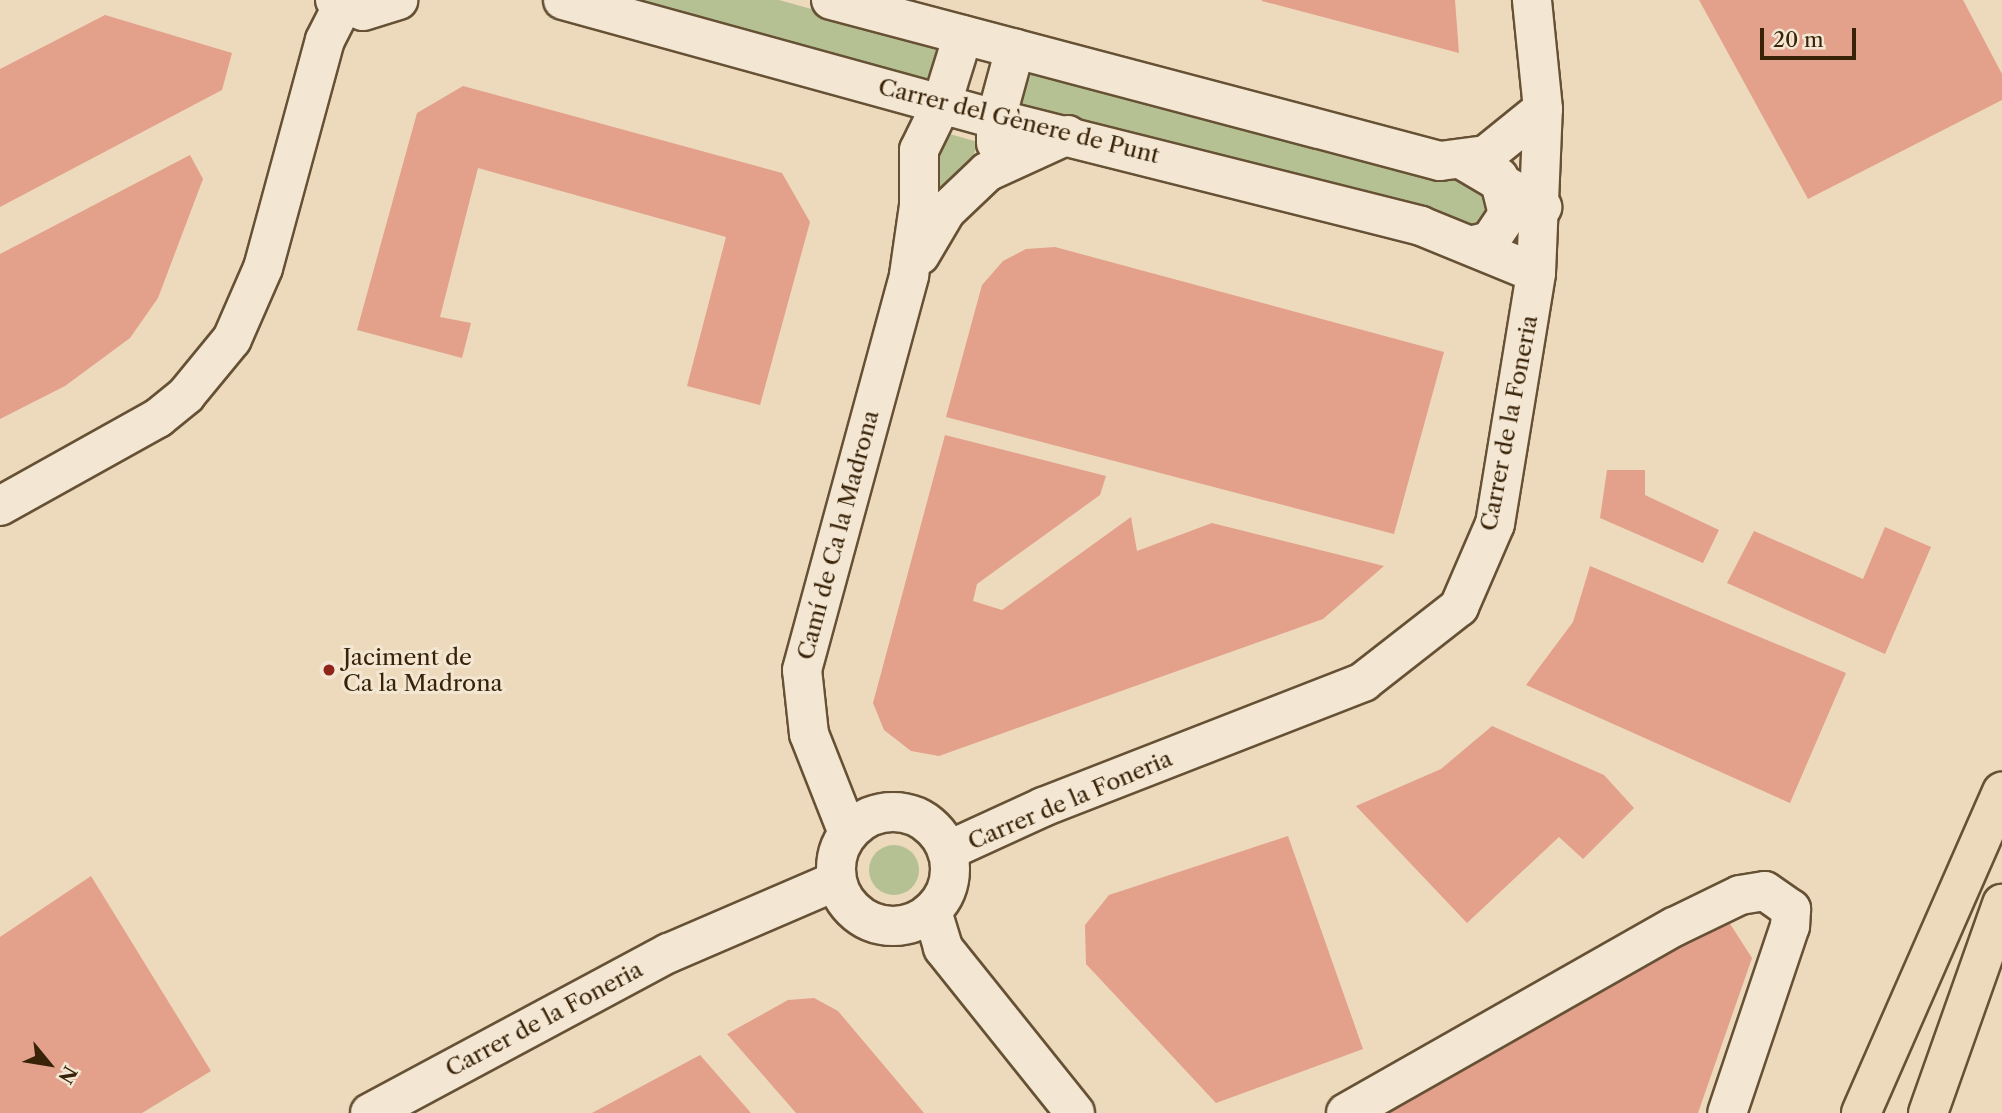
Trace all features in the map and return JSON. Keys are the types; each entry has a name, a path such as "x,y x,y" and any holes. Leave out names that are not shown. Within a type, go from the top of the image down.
{"highway":[{"path":"1861,1113 2002,792"},
{"path":"1928,1113 2002,904"}],"street":[{"path":"0,506 158,418 186,395 232,339 263,268 325,40 338,3 363,11 398,0"},
{"name":"Carrer del Gènere de Punt","path":"563,0 1474,244 1536,273"},
{"path":"831,0 1440,160 1464,160 1503,145 1543,109"},
{"name":"Carrer de la Foneria","path":"947,851 1044,807 1363,682 1459,607 1495,524 1536,273 1542,207 1543,109 1532,0"},
{"name":"Camí de Ca la Madrona","path":"848,833 808,734 802,670 909,275 919,206 919,150 942,103 963,35"},
{"path":"987,172 996,144 996,118 1015,49"},
{"path":"859,80 888,104 919,150"},
{"name":"Camí de Ca la Madrona","path":"909,275 946,211 987,172 1068,135"},
{"path":"1464,160 1499,177 1542,207"},
{"path":"1474,244 1490,241 1508,214 1499,177"},
{"path":"903,813 930,826 947,851 947,889 932,911 904,925 873,923 848,904 836,881 839,851 848,833 873,816 903,813"},
{"name":"Carrer de la Foneria","path":"370,1113 668,953 836,881"},
{"path":"1346,1113 1674,927 1740,895 1765,891 1791,909 1790,926 1727,1113"},
{"path":"932,911 943,948 1075,1113"}],"green space":[{"path":"624,0 779,0 944,46 932,83"},
{"path":"1026,68 1474,185 1494,203 1483,224 1470,225 1015,103"},
{"path":"939,131 978,142 965,184 938,202 928,177"},
{"path":"894,845 911,853 919,870 911,887 894,895 877,887 869,870 877,853"}],"building":[{"path":"1262,0 1455,0 1459,53 1262,1"},
{"path":"1699,0 1963,0 2002,74 2002,100 1808,199"},
{"path":"105,15 232,53 222,90 0,207 0,69"},
{"path":"463,86 782,173 810,222 760,405 687,386 726,237 478,168 440,317 471,323 462,358 357,330 417,113"},
{"path":"190,155 203,179 158,298 130,338 65,386 0,419 0,254"},
{"path":"1055,247 1444,352 1394,534 946,417 982,285 1003,261 1026,249"},
{"path":"945,435 1106,476 1100,495 977,584 973,601 1002,610 1131,517 1137,551 1212,523 1384,566 1323,619 939,756 911,751 884,730 873,703"},
{"path":"1607,470 1645,470 1645,495 1719,530 1703,563 1600,518"},
{"path":"1885,527 1931,547 1885,654 1727,583 1754,531 1863,579"},
{"path":"1590,566 1846,673 1790,803 1526,685 1573,622"},
{"path":"1492,726 1604,775 1634,808 1583,859 1559,837 1467,923 1356,806 1441,769"},
{"path":"1288,836 1363,1049 1216,1103 1086,964 1085,925 1109,895"},
{"path":"91,876 211,1071 142,1113 0,1113 0,937"},
{"path":"1725,916 1752,958 1698,1113 1375,1113"},
{"path":"814,998 838,1011 924,1113 796,1113 727,1034 788,1000"},
{"path":"700,1055 751,1113 592,1113"}],"place":[{"name":"Jaciment de Ca la Madrona","path":"329,670"}]}
